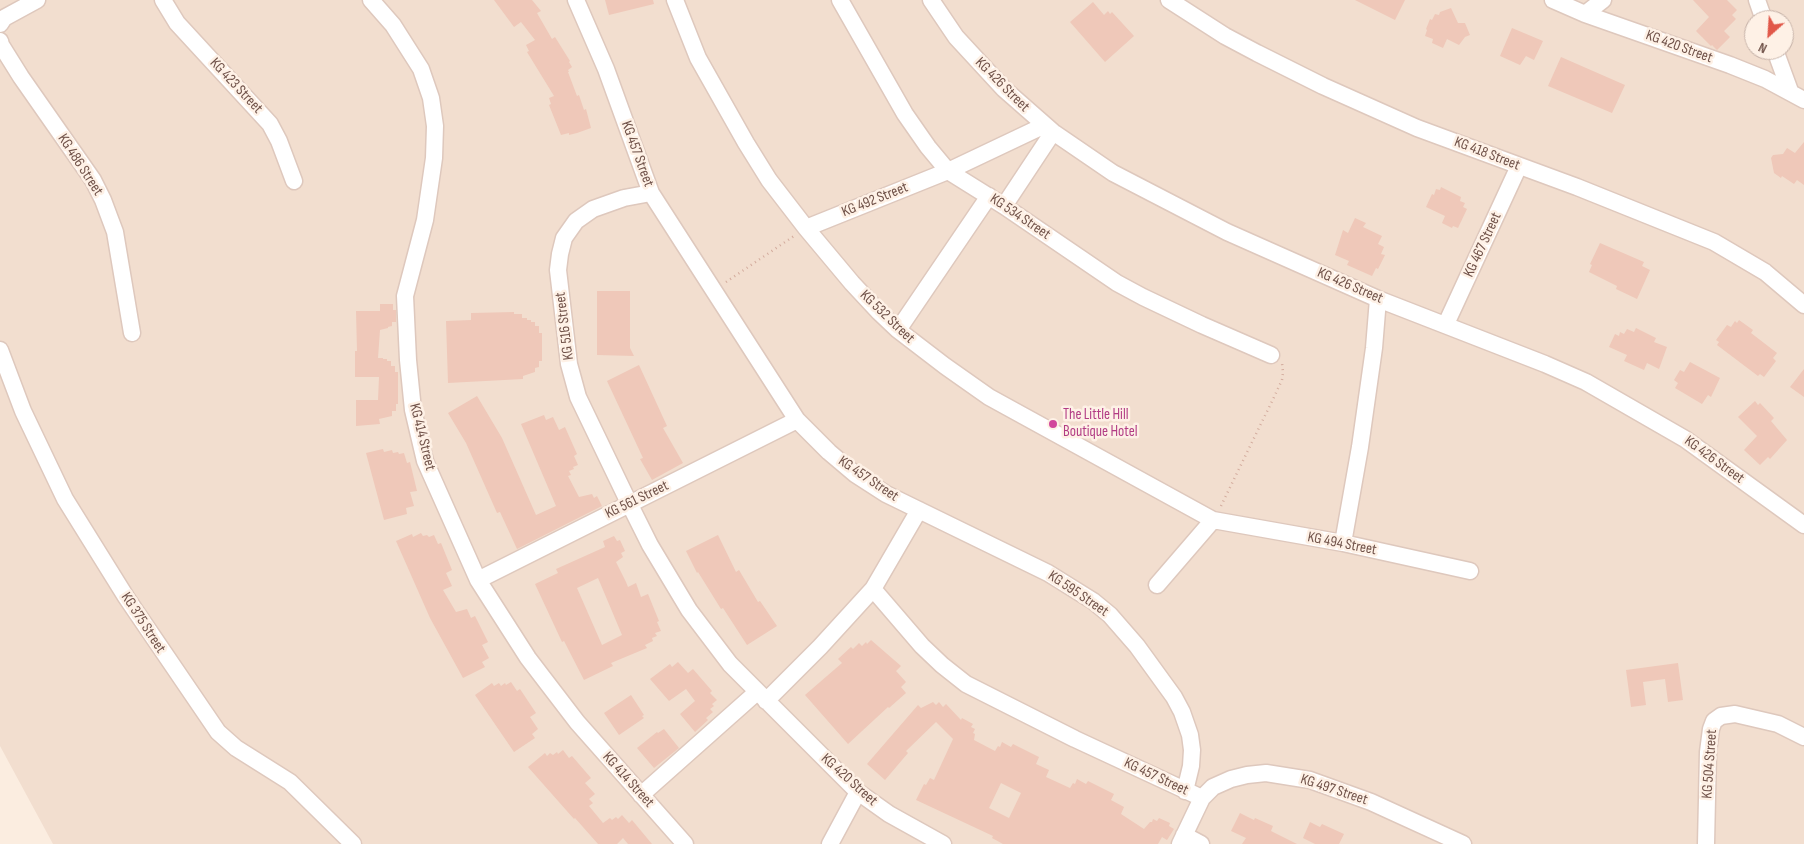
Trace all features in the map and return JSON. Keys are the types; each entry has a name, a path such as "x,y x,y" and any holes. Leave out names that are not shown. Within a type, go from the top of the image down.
{"street":[{"path":"0,24 4,18 37,0"},
{"name":"KG 423 Street","path":"163,0 177,23 270,124 279,141 294,181"},
{"name":"KG 414 Street","path":"371,0 393,25 421,69 431,98 435,126 434,158 425,220 405,296 413,410 425,461 478,580 528,658 577,722 685,844"},
{"name":"KG 457 Street","path":"576,0 606,69 651,193 798,420 829,452 855,474 886,494 919,510"},
{"name":"KG 532 Street","path":"675,0 698,58 769,180 852,283 898,330 989,397 1213,520"},
{"name":"KG 534 Street","path":"840,0 905,114 928,147 948,171 989,196 1130,290 1202,325 1271,355"},
{"name":"KG 426 Street","path":"931,0 956,37 1004,89 1049,129 1113,173 1227,232 1378,299 1446,324 1586,382 1685,439 1804,525"},
{"name":"KG 418 Street","path":"1169,0 1225,36 1323,86 1418,128 1577,187 1714,242 1765,272 1804,305"},
{"name":"KG 420 Street","path":"1552,0 1585,14 1730,65 1790,91 1804,100"},
{"path":"1585,14 1603,0"},
{"name":"KG 486 Street","path":"0,40 1,45 21,77 93,180 115,232 132,333"},
{"path":"1779,60 1790,91"},
{"path":"1004,206 1049,129"},
{"name":"KG 492 Street","path":"806,228 1049,129"},
{"name":"KG 467 Street","path":"1446,324 1519,166"},
{"name":"KG 516 Street","path":"651,193 593,208 576,221 564,238 558,270 569,364 578,397 650,545 689,610 730,664 761,697"},
{"path":"898,330 989,196"},
{"path":"1343,543 1360,447 1374,348 1378,299"},
{"name":"KG 375 Street","path":"0,350 23,411 65,499 126,598 218,732 236,748 290,782 353,844"},
{"name":"KG 561 Street","path":"478,580 798,420"},
{"path":"641,795 820,647 873,589 919,510"},
{"name":"KG 595 Street","path":"919,510 1048,573 1093,601 1122,628 1174,697 1182,712 1190,735 1192,750 1191,766 1185,791"},
{"path":"1157,585 1213,520"},
{"name":"KG 494 Street","path":"1213,520 1343,543 1470,571"},
{"name":"KG 457 Street","path":"873,589 922,646 966,684 1075,739 1202,798 1182,840"},
{"name":"KG 420 Street","path":"761,697 858,792 889,814 943,844"},
{"name":"KG 504 Street","path":"1706,844 1708,752 1710,729 1714,720 1721,716 1735,714 1778,724 1804,737"},
{"name":"KG 497 Street","path":"1202,798 1214,787 1231,779 1247,775 1266,773 1310,780 1371,802 1464,844"},
{"path":"830,844 858,792"},
{"path":"1182,840 1201,844"}],"path":[{"path":"713,290 806,228"},
{"path":"1213,520 1230,492 1282,380 1283,365 1271,355"}],"shaded area":[{"path":"0,0 1804,0 1804,844 53,844 0,746"}],"building":[{"path":"494,0 532,0 541,11 537,13 552,39 555,37 570,61 572,67 568,72 577,96 579,95 584,110 586,109 591,128 569,135 569,133 561,135 549,105 551,104 549,98 554,96 527,52 529,51 526,45 535,40 521,22 514,27"},
{"path":"605,0 653,0 654,4 609,15"},
{"path":"1355,0 1405,0 1395,20"},
{"path":"1693,0 1727,0 1737,10 1732,15 1736,19 1724,31 1730,37 1717,50 1696,31 1709,17"},
{"path":"1093,2 1104,15 1108,11 1110,14 1112,12 1134,36 1105,62 1070,22"},
{"path":"1451,8 1458,23 1465,23 1470,35 1465,37 1459,45 1447,39 1443,48 1432,43 1433,39 1425,36 1426,29 1430,19 1432,20 1435,14 1439,15 1440,12"},
{"path":"1512,28 1543,41 1534,60 1526,56 1520,65 1500,56"},
{"path":"1561,57 1625,85 1612,113 1548,86"},
{"path":"1804,142 1804,185 1797,180 1794,184 1774,173 1771,158 1773,155 1783,154 1787,148 1795,153"},
{"path":"1441,187 1461,197 1460,201 1465,203 1463,207 1467,209 1458,228 1453,226 1452,228 1442,223 1445,216 1426,207 1432,194 1434,195 1436,189 1440,190"},
{"path":"1355,218 1366,223 1363,227 1382,236 1378,244 1384,247 1381,254 1385,255 1372,276 1347,265 1349,261 1335,255 1343,230 1348,233"},
{"path":"1600,243 1644,262 1642,266 1650,270 1637,299 1616,289 1617,286 1589,272 1592,265 1590,264"},
{"path":"597,291 630,291 630,348 634,356 597,355"},
{"path":"380,304 393,304 393,310 396,310 396,322 392,322 392,326 388,328 380,330 378,358 391,361 391,366 395,366 395,372 398,372 398,404 396,404 396,411 392,411 392,416 379,419 380,424 356,426 356,400 378,400 379,377 355,377 355,351 357,351 356,311 380,311"},
{"path":"514,312 514,314 522,314 522,318 535,322 535,326 539,326 539,333 542,333 542,361 539,361 539,367 535,368 535,372 523,376 523,379 448,383 446,321 471,320 471,313"},
{"path":"1739,320 1753,330 1751,333 1777,353 1773,358 1776,361 1764,377 1760,374 1758,376 1717,345 1719,342 1716,340 1727,325 1731,327 1735,321 1737,323"},
{"path":"1636,328 1656,338 1654,342 1667,347 1659,369 1647,363 1644,370 1624,361 1627,355 1609,347 1615,334 1619,336 1620,332 1624,334 1627,329 1634,332"},
{"path":"1690,362 1720,378 1711,397 1708,395 1702,404 1675,388 1678,383 1674,380 1680,370 1684,372"},
{"path":"639,365 667,426 663,428 683,463 652,480 640,459 643,458 607,381"},
{"path":"1804,369 1804,397 1790,387"},
{"path":"477,396 502,438 536,515 556,506 521,424 544,415 546,420 553,417 559,430 565,427 577,454 574,456 578,465 569,471 571,475 568,476 579,497 592,494 594,498 597,496 602,506 517,549 500,512 497,513 466,443 448,413"},
{"path":"1755,401 1758,405 1760,403 1774,418 1771,421 1787,440 1770,459 1768,457 1760,465 1744,450 1757,436 1738,417"},
{"path":"383,449 384,452 392,450 393,453 404,453 407,463 410,462 417,491 410,492 414,506 406,508 407,514 384,520 366,453"},
{"path":"421,533 423,536 427,535 429,537 434,535 438,544 441,543 452,570 446,573 452,586 443,590 456,612 467,609 471,618 475,616 488,642 482,645 489,658 482,662 485,667 463,678 430,618 396,541 412,534 413,537"},
{"path":"718,535 736,572 739,570 758,602 760,601 777,626 747,645 697,573 686,551"},
{"path":"614,536 617,541 620,540 625,551 621,553 623,557 616,562 628,587 636,583 641,597 648,594 661,631 655,633 657,636 652,638 653,641 645,645 647,648 611,663 613,666 584,680 564,641 562,642 535,584 558,573 556,569 605,547 603,541","holes":["598,578 622,635 602,645 577,588"]},
{"path":"871,640 901,666 896,671 906,682 901,687 906,693 848,744 805,695 842,663 838,659 851,647 853,649 859,643 862,646"},
{"path":"678,662 688,673 693,669 712,691 710,693 717,700 712,704 714,706 710,709 713,712 706,718 708,720 695,732 680,714 695,701 686,689 669,701 650,679 670,664 672,667"},
{"path":"1678,663 1683,700 1668,702 1665,679 1643,682 1646,705 1631,707 1626,670"},
{"path":"511,682 517,691 520,689 536,713 530,717 538,729 532,734 535,738 514,752 475,695 492,683 494,686 499,683 501,686"},
{"path":"631,695 644,718 619,735 604,713"},
{"path":"933,702 936,705 939,702 943,707 946,704 961,720 962,718 973,724 971,727 975,729 973,733 975,734 974,740 995,751 1002,742 1011,747 1013,744 1039,757 1036,764 1049,770 1046,777 1070,788 1077,779 1086,784 1088,781 1114,794 1111,800 1124,807 1121,814 1144,829 1153,819 1157,821 1159,818 1170,823 1169,826 1174,829 1167,840 1162,837 1158,844 1003,844 992,838 993,836 916,800 924,784 926,785 930,778 934,780 953,739 936,722 906,751 908,753 885,780 867,764 918,705 921,708","holes":["1001,783 1021,793 1009,818 989,808"]},
{"path":"664,729 679,748 654,768 637,748 657,732"},
{"path":"563,750 569,758 572,756 591,778 585,783 595,794 589,799 593,803 589,806 603,823 610,818 612,820 616,817 618,819 622,815 629,823 632,820 652,844 628,844 623,838 617,844 598,844 574,819 528,767 545,753 547,756 550,753 553,755"},
{"path":"1240,813 1273,826 1271,831 1297,844 1242,844 1246,838 1231,831"},
{"path":"1310,822 1320,827 1322,824 1344,834 1339,844 1315,844 1303,838"}],"place":[{"name":"The Little Hill Boutique Hotel","path":"1053,424"}]}
